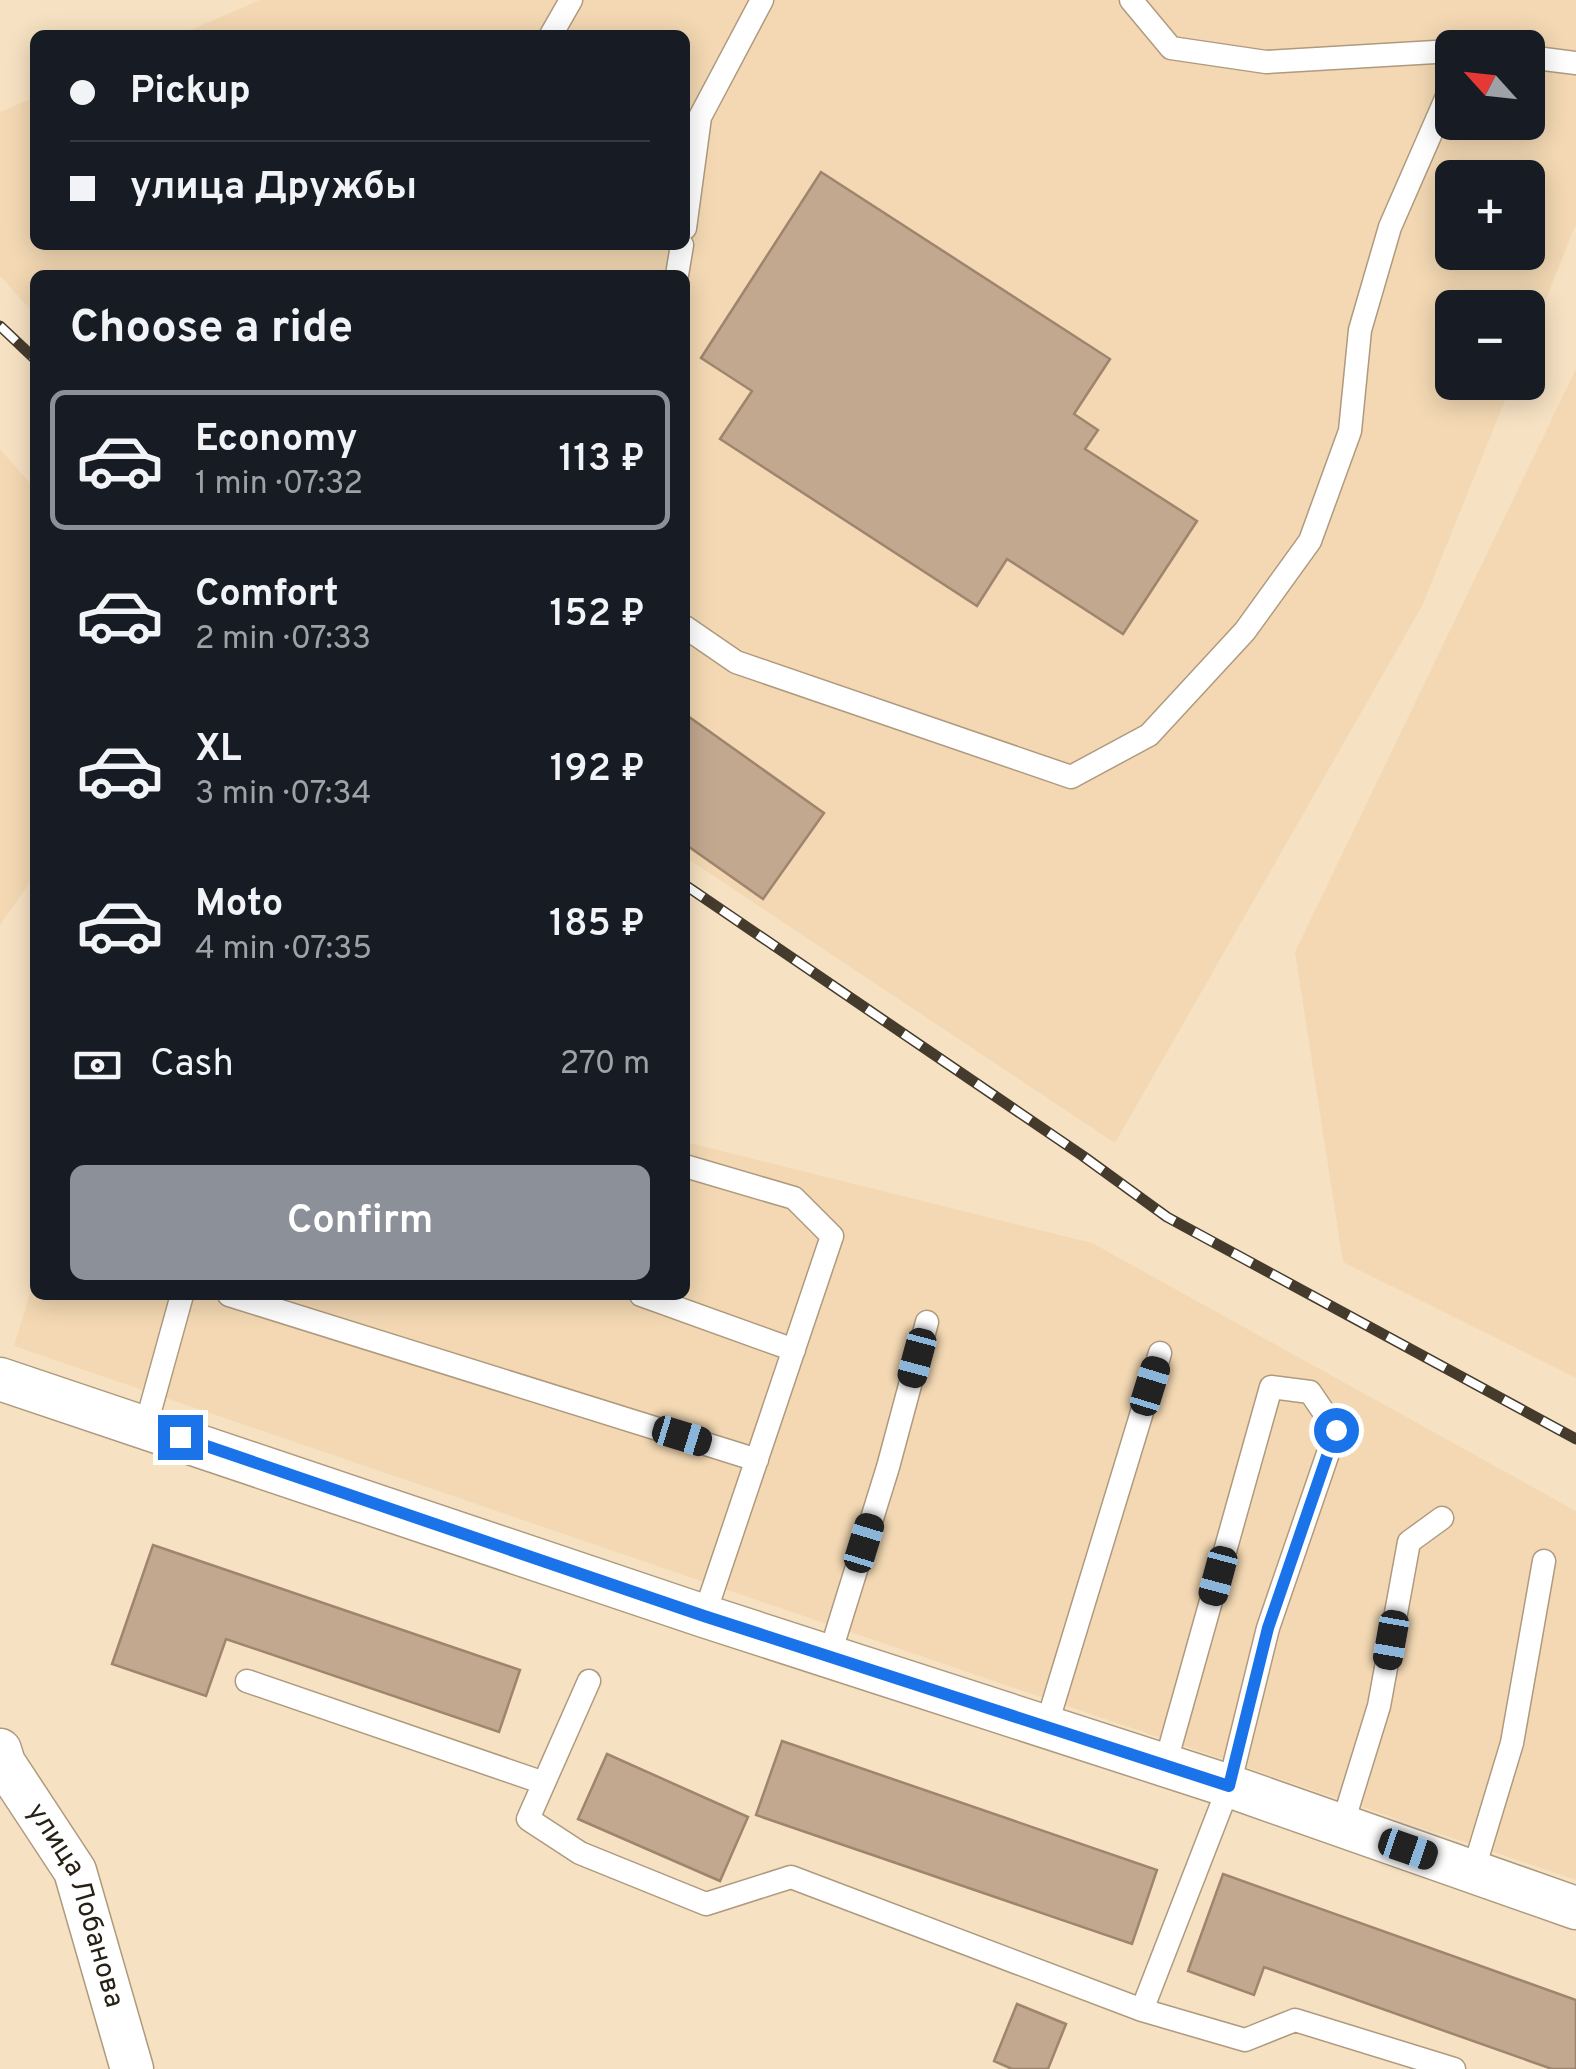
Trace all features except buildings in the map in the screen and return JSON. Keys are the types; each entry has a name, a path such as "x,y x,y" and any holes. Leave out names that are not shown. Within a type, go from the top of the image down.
{"street":[{"path":"0,1379 704,1616 1229,1786 1576,1908"},
{"name":"улица Лобанова","path":"1,1760 75,1871 132,2069"}],"lane":[{"path":"553,30 571,0"},
{"path":"690,191 700,117 762,0"},
{"path":"1131,0 1172,48 1266,62 1435,52"},
{"path":"1545,59 1576,63"},
{"path":"690,630 736,662 1071,777 1149,736 1246,631 1310,542 1350,431 1360,330 1390,227 1435,125"},
{"path":"690,1167 794,1198 832,1236 704,1616"},
{"path":"146,1425 181,1300"},
{"path":"245,1300 757,1460"},
{"path":"655,1300 794,1350"},
{"path":"829,1657 927,1322"},
{"path":"1046,1727 1160,1353"},
{"path":"1142,2010 1229,1786 1268,1628 1336,1430 1310,1392 1271,1387 1166,1766"},
{"path":"1342,1826 1379,1706 1409,1542 1442,1518"},
{"path":"1472,1872 1512,1742 1544,1561"},
{"path":"247,1681 544,1783"},
{"path":"589,1681 528,1819 580,1853 706,1904 791,1877 1142,2010 1245,2040 1295,2020 1454,2069"}],"shaded area":[{"path":"260,0 1576,0 1576,224 1545,302 1545,290 1435,290 1435,400 1505,400 1422,606 1115,1143 690,860 690,270 30,270 30,309 0,276 0,112 30,99 30,250 690,250 690,30 191,30"},
{"path":"1576,369 1576,1378 1343,1262 1295,952"},
{"path":"0,449 30,483 30,882 0,925"},
{"path":"690,1143 1092,1243 1576,1511 1576,1880 14,1346 30,1293 30,1300 690,1300"}],"railway":[{"path":"0,326 30,354"},
{"path":"690,888 1167,1217 1576,1439"}],"route":[{"path":"180,1437 704,1616 1229,1786 1268,1628 1336,1430"}]}
